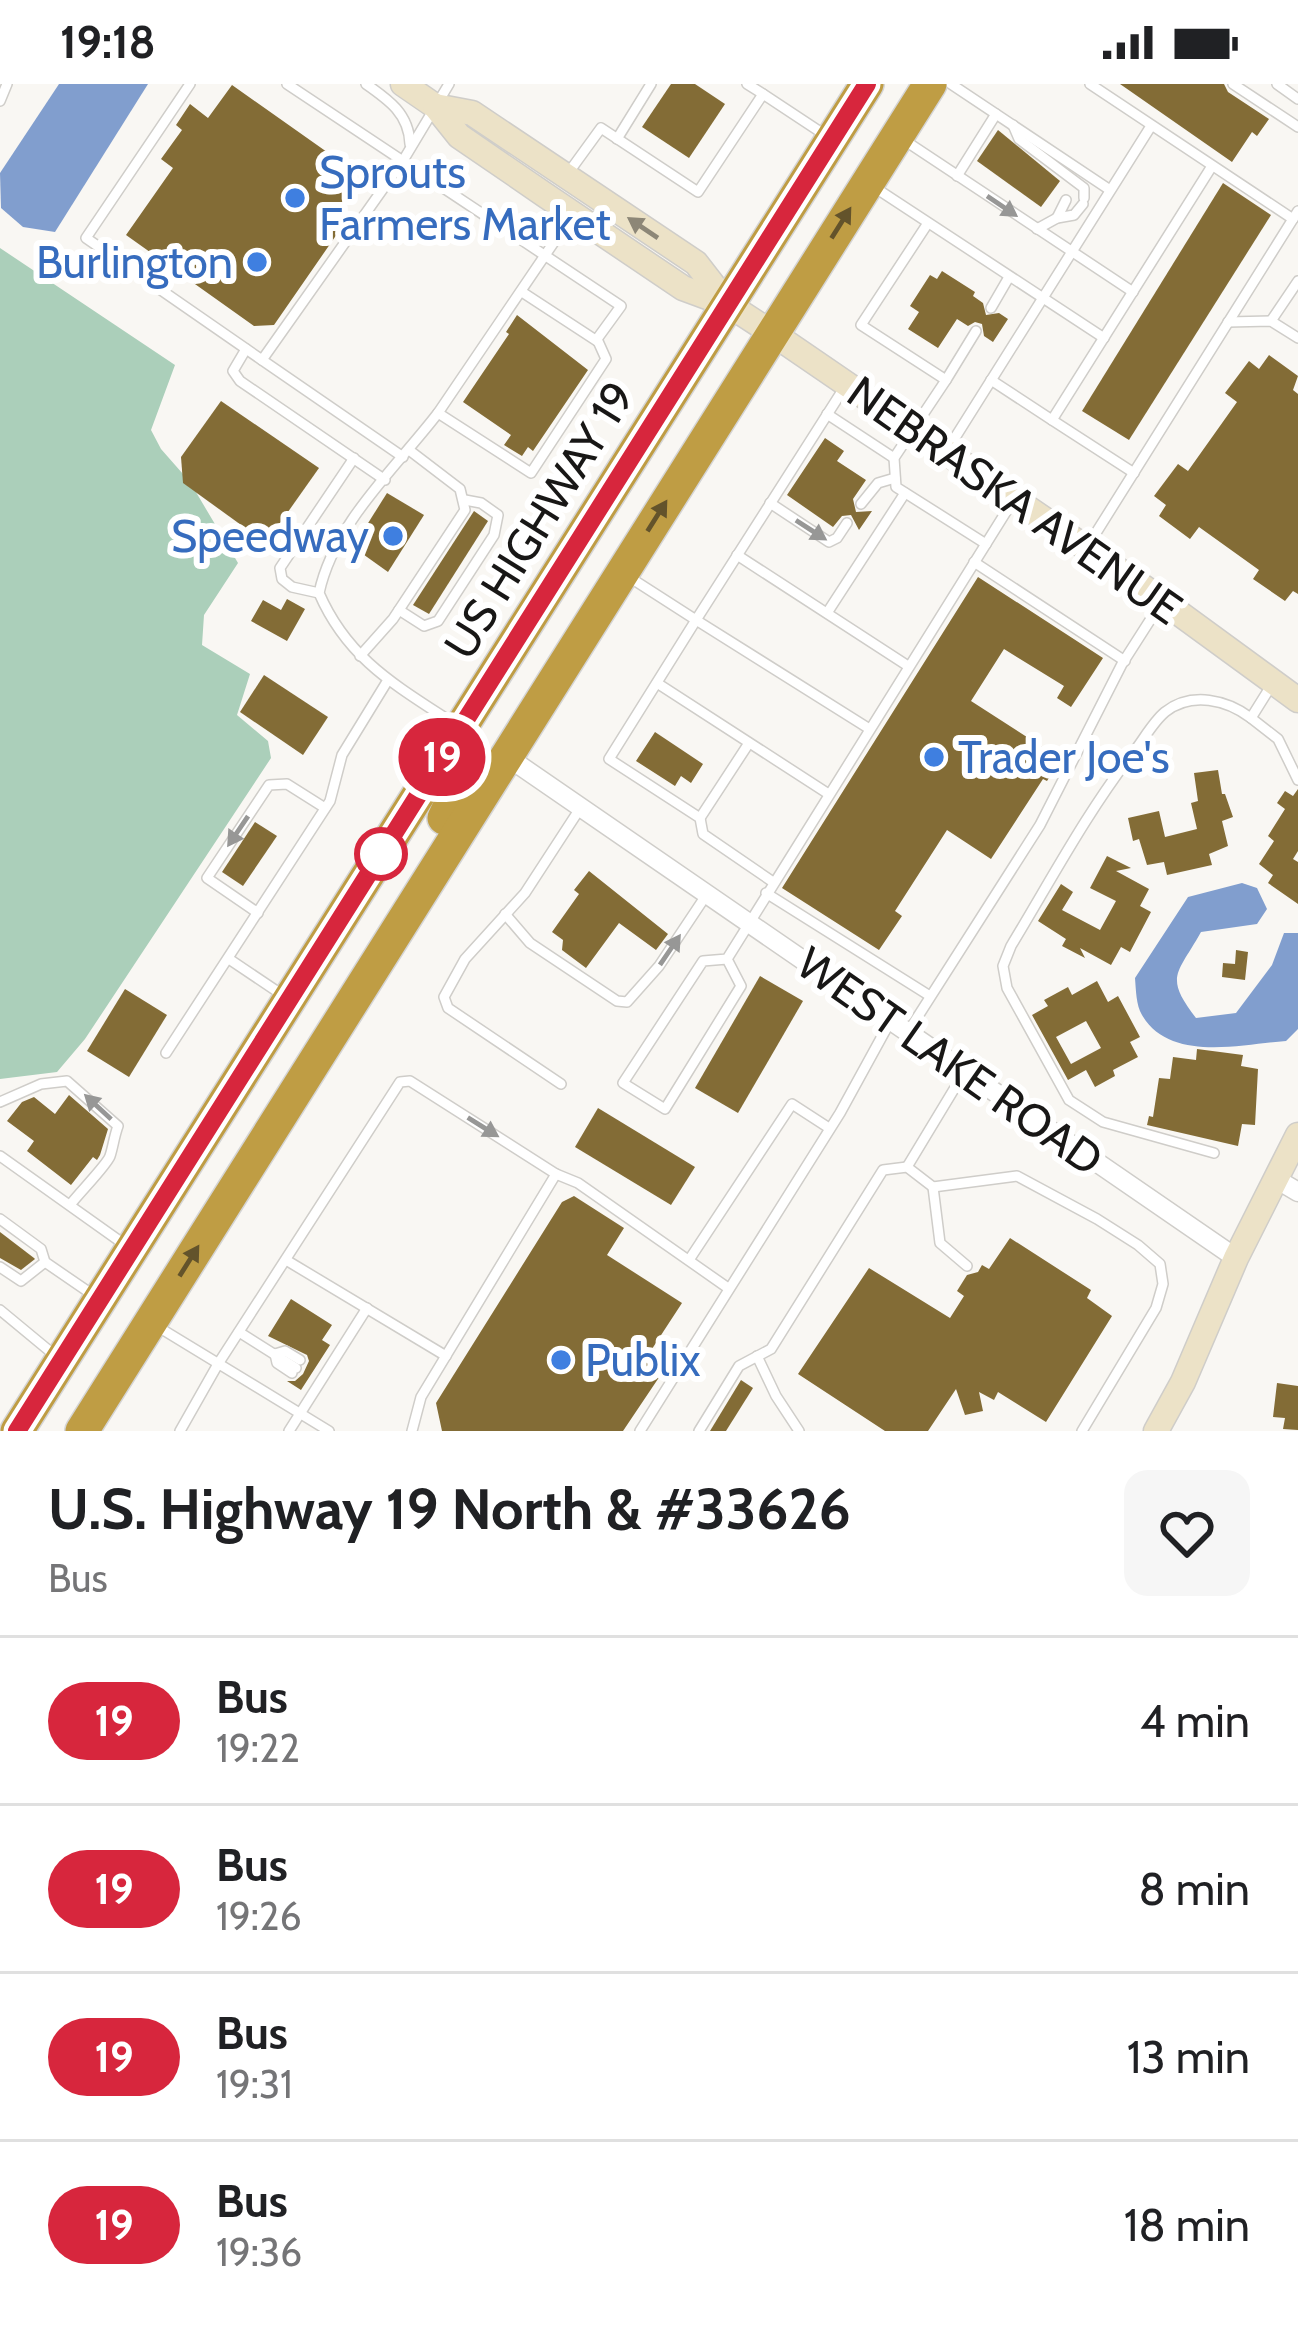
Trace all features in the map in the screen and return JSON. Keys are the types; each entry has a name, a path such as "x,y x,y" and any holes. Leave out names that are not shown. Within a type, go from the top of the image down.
{"highway":[{"name":"US HIGHWAY 19","path":"17,1431 867,84"},
{"path":"82,1431 930,84"},
{"path":"321,1052 348,970 458,797 473,758 460,728"},
{"path":"35,1431 62,1362"}],"street":[{"name":"NEBRASKA AVENUE","path":"403,84 442,95 472,113 696,263 729,305"},
{"name":"NEBRASKA AVENUE","path":"442,95 459,136 683,288 729,305 772,333 1297,697"},
{"name":"WEST LAKE ROAD","path":"506,756 1237,1258"},
{"path":"1156,1431 1183,1382 1237,1258 1287,1185 1298,1135"}],"lane":[{"path":"0,101 7,84"},
{"path":"190,84 86,238 460,489 465,500 465,510 399,610 360,656"},
{"path":"287,84 391,155 407,155 621,306 598,341"},
{"path":"366,84 405,118 407,155"},
{"path":"617,139 651,84"},
{"path":"747,84 832,140"},
{"path":"951,84 1111,190"},
{"path":"1087,549 1296,215 1212,166 1090,84"},
{"path":"1233,84 1298,128"},
{"path":"1277,84 1298,99"},
{"path":"566,176 601,128 698,192 763,94"},
{"path":"262,360 407,155 442,95"},
{"path":"956,176 996,114"},
{"path":"1013,125 1018,139 1084,188 1074,215 1037,229"},
{"path":"946,453 1151,126"},
{"path":"896,135 1133,292"},
{"path":"1052,420 1212,166"},
{"path":"1057,218 1075,179"},
{"path":"867,182 1103,338"},
{"path":"460,728 388,680 348,646 319,593 326,560 438,413 573,214"},
{"path":"928,223 861,325 946,380"},
{"path":"991,308 1009,277"},
{"path":"1271,321 1298,281"},
{"path":"438,413 531,473 606,358 598,341 522,292"},
{"path":"1228,322 1271,321 1298,338"},
{"path":"976,332 894,458 896,488 986,544"},
{"path":"246,349 233,371 240,381 386,480"},
{"path":"991,380 1134,473"},
{"path":"700,818 609,759 846,384"},
{"path":"827,414 894,458"},
{"path":"319,593 292,587 282,579 280,568 353,458"},
{"path":"861,504 878,483 896,478"},
{"path":"826,613 905,493"},
{"path":"728,959 1014,499"},
{"path":"399,610 424,626 438,621 494,535 498,515 481,503 465,500"},
{"path":"770,503 830,542 847,523"},
{"path":"737,555 908,666"},
{"path":"974,562 1125,661"},
{"path":"622,572 868,728"},
{"path":"640,1431 829,1128 899,1026 930,996 1040,825 1125,661 1162,601"},
{"path":"166,1053 325,808 342,755 388,680"},
{"path":"1251,718 1274,681"},
{"path":"657,683 827,794"},
{"path":"1214,1153 1103,1122 1069,1100 1007,988 1003,966 1119,770 1167,710 1195,700 1230,703 1277,739 1298,780"},
{"path":"749,742 700,818 703,834 773,882"},
{"path":"258,913 207,878 269,784 287,784 325,808"},
{"path":"562,1084 448,1008 444,997 465,959 526,893 580,807"},
{"path":"506,914 530,944 617,1001 627,1002 659,966 707,893"},
{"path":"766,893 930,996"},
{"path":"229,959 290,1000"},
{"path":"728,959 741,986 665,1109 623,1083 703,962 728,959"},
{"path":"907,1167 965,1072"},
{"path":"0,1102 41,1084 67,1081 118,1126 111,1154 70,1205"},
{"path":"180,1431 400,1082 410,1081 556,1174 578,1183 728,1288"},
{"path":"689,1260 792,1104 829,1128"},
{"path":"0,1156 133,1250"},
{"path":"699,1431 739,1366 771,1349 883,1170 907,1167 933,1187 1018,1176 1097,1219 1160,1264 1163,1284 1156,1308 1082,1431"},
{"path":"412,1431 421,1397 556,1174"},
{"path":"933,1187 940,1243 967,1266"},
{"path":"0,1219 41,1249 45,1262 101,1300"},
{"path":"286,1260 446,1356"},
{"path":"0,1267 21,1282 45,1262"},
{"path":"289,1431 315,1379 367,1308"},
{"path":"0,1310 62,1362"},
{"path":"150,1323 328,1431"},
{"path":"239,1332 275,1354 285,1351 296,1367"},
{"path":"757,1356 800,1431"}],"green space":[{"path":"0,248 175,365 151,430 190,482 238,563 204,615 202,645 250,674 237,715 268,741 271,758 85,1039 57,1072 0,1079"}],"water":[{"path":"59,84 148,84 55,232 23,227 1,208 0,173"},
{"path":"1242,883 1257,888 1267,909 1257,924 1201,932 1177,975 1180,993 1196,1018 1236,1013 1272,965 1284,933 1298,933 1298,1029 1286,1041 1228,1047 1170,1040 1142,1015 1135,978 1188,897"}],"building":[{"path":"671,84 695,84 725,104 689,158 642,127"},
{"path":"1120,84 1224,84 1228,92 1269,119 1257,136 1252,132 1232,162"},
{"path":"232,85 351,169 357,181 339,206 346,221 274,325 254,326 126,235 173,168 161,159 182,130 176,125 190,104 208,118"},
{"path":"998,130 1060,181 1041,207 977,161"},
{"path":"1223,183 1271,215 1129,440 1082,411"},
{"path":"942,271 975,292 986,315 999,313 1008,319 993,342 984,336 982,324 968,326 957,319 938,348 908,329 919,312 910,306 930,275 937,279"},
{"path":"517,315 588,370 533,451 528,447 522,456 504,445 511,435 463,402"},
{"path":"1269,355 1298,376 1293,390 1298,394 1298,594 1293,591 1285,601 1253,579 1259,570 1199,527 1190,539 1159,516 1166,505 1154,496 1178,464 1188,471 1237,402 1225,393 1249,361 1259,369"},
{"path":"221,401 319,468 266,543 183,483 181,457"},
{"path":"825,438 844,451 837,461 866,480 853,499 856,512 872,511 859,530 851,515 842,516 833,527 787,495"},
{"path":"387,493 424,515 388,572 353,547"},
{"path":"474,511 488,521 429,614 413,605"},
{"path":"978,577 1103,658 1071,707 1057,698 1064,686 1004,649 971,701 1061,759 991,859 947,830 895,911 902,916 879,950 782,888"},
{"path":"287,599 305,609 287,641 251,621 263,600 281,610"},
{"path":"264,675 328,717 303,755 240,712"},
{"path":"655,732 703,764 691,783 681,776 675,786 636,761"},
{"path":"1218,770 1233,817 1222,821 1228,846 1209,854 1212,865 1167,875 1164,862 1147,865 1139,839 1133,841 1128,818 1159,811 1165,837 1197,829 1191,803 1198,801 1194,773"},
{"path":"1298,789 1298,851 1293,859 1298,862 1298,904 1268,883 1273,875 1259,864 1274,841 1268,836 1285,809 1277,803 1285,791 1293,796"},
{"path":"255,822 277,836 243,886 222,872"},
{"path":"1107,856 1131,868 1116,871 1149,889 1140,906 1151,912 1130,952 1121,947 1111,965 1080,948 1085,958 1062,946 1066,939 1038,921 1061,884 1073,892 1062,910 1100,930 1116,901 1090,888"},
{"path":"589,871 668,934 656,950 619,923 586,968 562,950 563,940 552,932"},
{"path":"1236,950 1248,952 1245,980 1222,977 1223,963 1235,964"},
{"path":"760,976 803,1001 738,1113 695,1088"},
{"path":"1097,981 1108,1002 1118,996 1140,1037 1130,1042 1138,1057 1113,1070 1115,1076 1095,1087 1086,1070 1068,1080 1032,1015 1048,1006 1044,1000 1068,987 1072,995","holes":["1086,1021 1101,1048 1071,1064 1056,1037"]},
{"path":"125,989 167,1015 129,1077 87,1051"},
{"path":"1197,1049 1243,1055 1241,1066 1258,1069 1255,1125 1242,1124 1238,1146 1147,1125 1149,1116 1153,1117 1159,1078 1170,1079 1173,1057 1196,1060"},
{"path":"69,1095 108,1129 97,1160 93,1157 71,1185 27,1151 34,1141 7,1121 22,1102 34,1097 55,1114"},
{"path":"598,1108 695,1167 671,1205 575,1147"},
{"path":"574,1196 624,1228 607,1255 682,1303 650,1352 668,1364 623,1431 442,1431 436,1403 562,1202"},
{"path":"0,1232 35,1259 21,1270 0,1258"},
{"path":"1010,1238 1091,1290 1087,1298 1112,1316 1046,1422 998,1392 994,1400 979,1392 983,1411 965,1415 956,1389 928,1431 885,1431 798,1374 869,1268 950,1318 964,1296 957,1291 967,1275 978,1272 982,1265 989,1269"},
{"path":"291,1299 332,1325 322,1340 330,1345 301,1390 287,1381 303,1374 307,1355 268,1336"},
{"path":"741,1380 753,1388 726,1431 710,1431"},
{"path":"1277,1383 1298,1386 1298,1430 1283,1429 1285,1418 1273,1417"}],"bus line":[{"name":"19","path":"17,1431 867,84"}],"place":[{"name":"Sprouts Farmers Market","path":"295,198"},
{"name":"Burlington","path":"257,262"},
{"name":"Speedway","path":"393,536"},
{"name":"Trader Joe's","path":"934,757"},
{"name":"Publix","path":"561,1360"}]}
